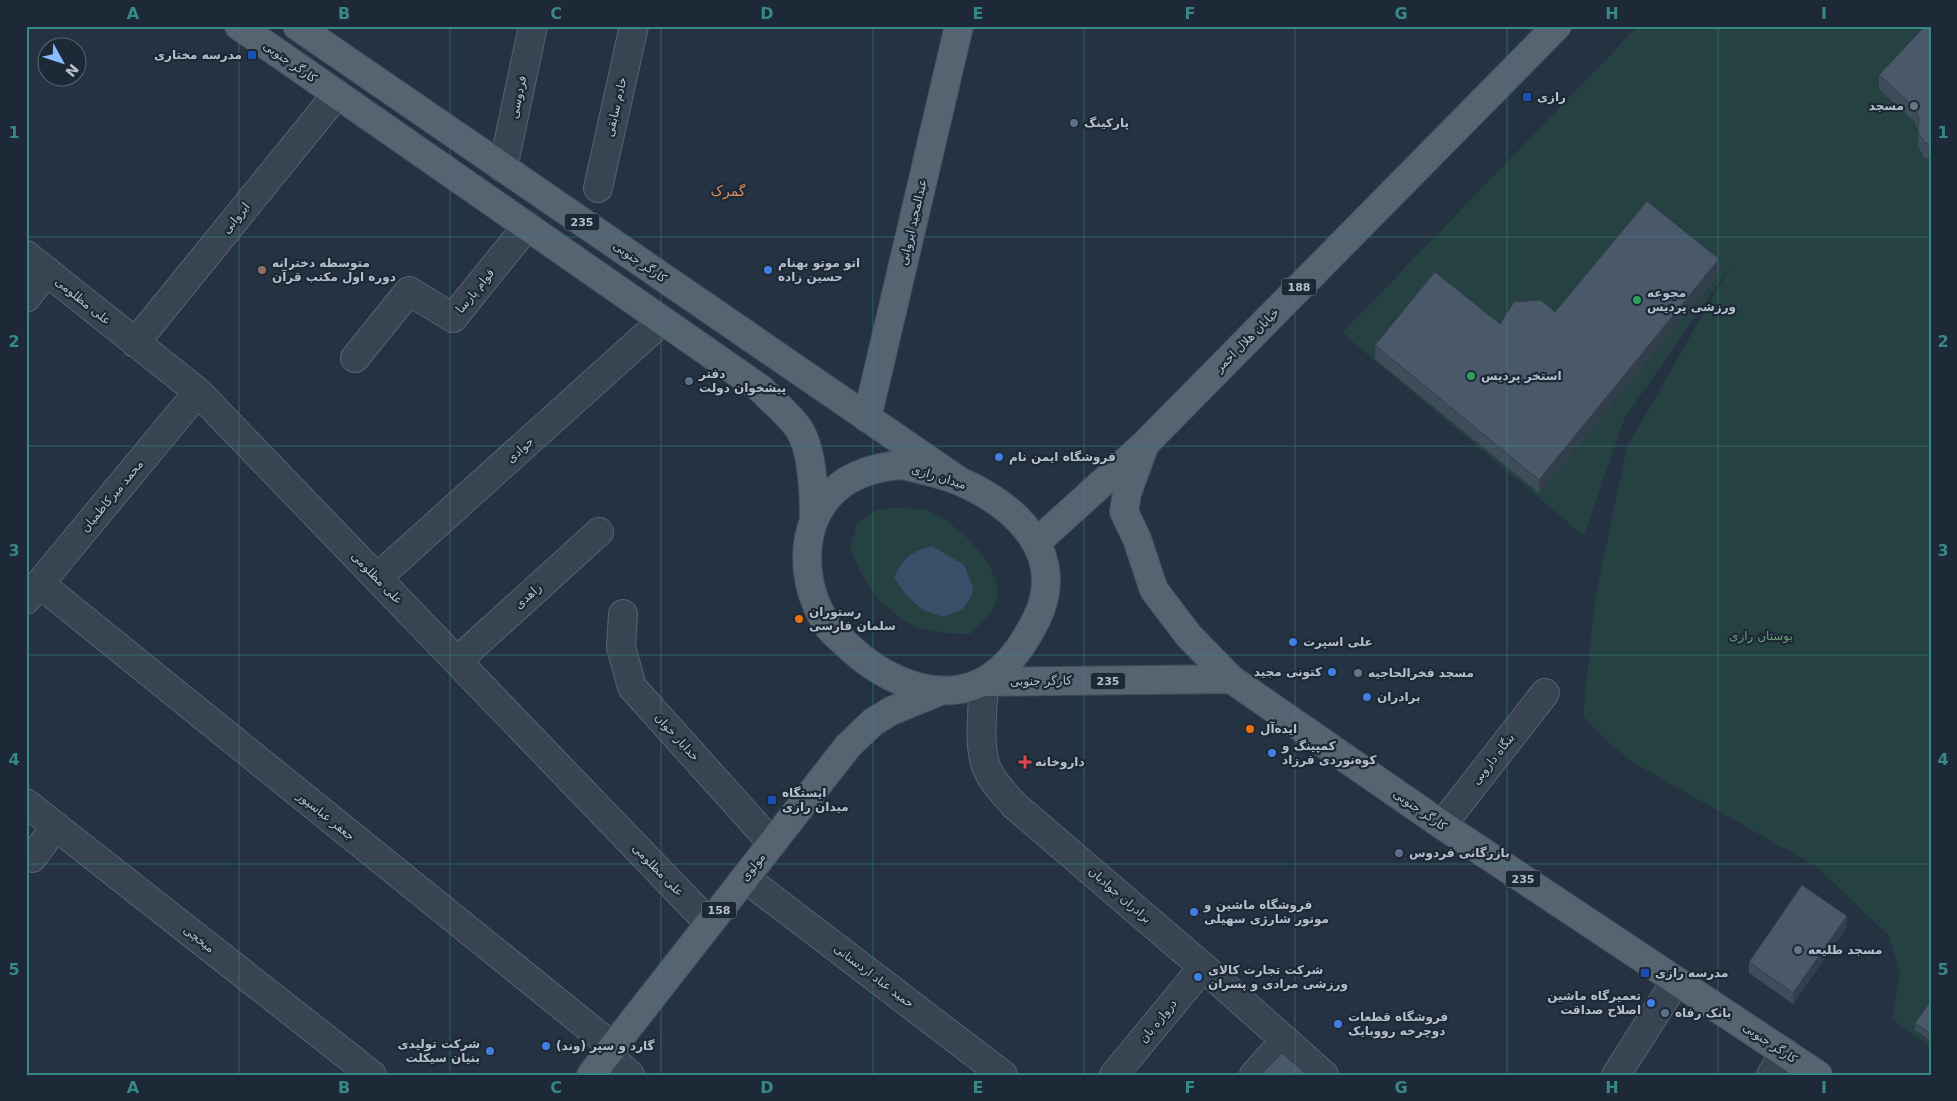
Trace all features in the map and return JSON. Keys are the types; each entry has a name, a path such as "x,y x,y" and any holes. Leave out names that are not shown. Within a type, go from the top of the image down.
{"main road":[{"name":"کارگر جنوبی","path":"239,26 761,389 799,429 807,452 814,484 814,520"},
{"name":"کارگر جنوبی","path":"297,26 958,480"},
{"name":"عبدالمجید ایروانی","path":"866,418 959,26"},
{"name":"خیابان هلال احمر","path":"1037,542 1144,444 1556,26"},
{"path":"1144,444 1127,493 1124,512 1137,539 1154,590 1189,636 1232,679"},
{"name":"میدان رازی","path":"901,465 958,480 983,492 1002,506 1023,524 1037,542 1044,562 1046,583 1044,600 1028,636 1016,654 984,682 966,689 941,690 909,686 874,668 829,627 815,603 808,577 806,558 808,537 814,520 834,490 861,474 881,467 901,465"},
{"name":"کارگر جنوبی","path":"984,682 1232,679 1442,826 1676,981 1778,1064 1818,1075"},
{"name":"مولوی","path":"603,1059 848,746 873,722 891,711 941,690"}],"street":[{"name":"فردوسی","path":"503,168 532,26"},
{"name":"خادم سابقی","path":"598,188 634,26"},
{"name":"ایروانی","path":"135,342 337,94"},
{"name":"قوام پارسا","path":"355,358 409,291 452,318 527,226"},
{"name":"علی مظلومی","path":"37,263 198,392 709,923"},
{"path":"26,298 37,263"},
{"name":"جوادی","path":"377,578 662,321"},
{"name":"محمد میرکاظمیان","path":"33,592 198,392"},
{"name":"زاهدی","path":"457,661 599,532"},
{"name":"جعفر عباسپور","path":"33,592 603,1059 630,1075"},
{"name":"خدایار خوان","path":"622,614 620,647 632,687 666,742 772,842"},
{"name":"برادران جوادیان","path":"984,682 982,750 987,770 996,785 1014,805 1203,967 1324,1075"},
{"name":"بنگاه داروبی","path":"1442,826 1544,693"},
{"name":"میخچی","path":"26,803 372,1075"},
{"path":"32,858 56,826"},
{"name":"حمید عباد اردستانی","path":"745,878 1003,1075"},
{"name":"دروازه بان","path":"1114,1075 1203,967"},
{"path":"1616,1075 1676,981"},
{"path":"1254,1075 1286,1040"}],"green space":[{"name":"بوستان رازی","path":"1638,26 1931,26 1931,1048 1892,1019 1900,974 1889,936 1817,867 1634,763 1611,745 1583,716 1595,598 1627,447 1730,267 1624,419 1584,536 1342,333"},
{"path":"877,509 926,510 937,515 962,533 991,568 996,581 997,600 987,616 970,634 954,634 918,628 901,619 878,599 861,573 850,549 857,524"}],"water":[{"path":"932,546 964,565 973,587 972,595 963,609 943,617 923,610 907,596 894,578 901,565 909,556"}],"building":[{"name":"مسجد","path":"1925,26 1931,26 1931,144 1925,143 1918,132 1919,118 1915,108 1879,75"},
{"path":"1647,201 1719,259 1539,480 1375,345 1435,272 1500,324 1514,302 1541,300 1555,312"},
{"name":"مسجد طلیعه","path":"1802,885 1847,916 1793,993 1749,962"},
{"path":"1931,1001 1931,1034 1915,1023"},
{"path":"1282,1053 1307,1075 1260,1075"}],"place":[{"name":"مدرسه مختاری","path":"252,55"},
{"name":"رازی","path":"1527,97"},
{"name":"مسجد","path":"1914,106"},
{"name":"پارکینگ","path":"1074,123"},
{"name":"متوسطه دخترانه دوره اول مکتب قرآن","path":"262,270"},
{"name":"اتو موتو بهنام حسین زاده","path":"768,270"},
{"name":"مجوعه ورزشی پردیس","path":"1637,300"},
{"name":"استخر پردیس","path":"1471,376"},
{"name":"دفتر پیشخوان دولت","path":"689,381"},
{"name":"فروشگاه ایمن نام","path":"999,457"},
{"name":"رستوران سلمان فارسی","path":"799,619"},
{"name":"علی اسپرت","path":"1293,642"},
{"name":"کتونی مجید","path":"1332,672"},
{"name":"مسجد فخرالحاجیه","path":"1358,673"},
{"name":"برادران","path":"1367,697"},
{"name":"ایده‌آل","path":"1250,729"},
{"name":"کمپینگ و کوه‌نوردی فرزاد","path":"1272,753"},
{"name":"داروخانه","path":"1025,762"},
{"name":"ایستگاه میدان رازی","path":"772,800"},
{"name":"بازرگانی فردوس","path":"1399,853"},
{"name":"فروشگاه ماشين و موتور شارژی سهيلی","path":"1194,912"},
{"name":"مسجد طلیعه","path":"1798,950"},
{"name":"مدرسه رازی","path":"1645,973"},
{"name":"شرکت تجارت کالای ورزشی مرادی و پسران","path":"1198,977"},
{"name":"تعمیرگاه ماشین اصلاح صداقت","path":"1651,1003"},
{"name":"بانک رفاه","path":"1665,1013"},
{"name":"فروشگاه قطعات دوچرخه رووبایک","path":"1338,1024"},
{"name":"گارد و سپر (وند)","path":"546,1046"},
{"name":"شرکت تولیدی بنیان سیکلت","path":"490,1051"}],"district":[{"name":"گمرک","path":"728,191"}]}
